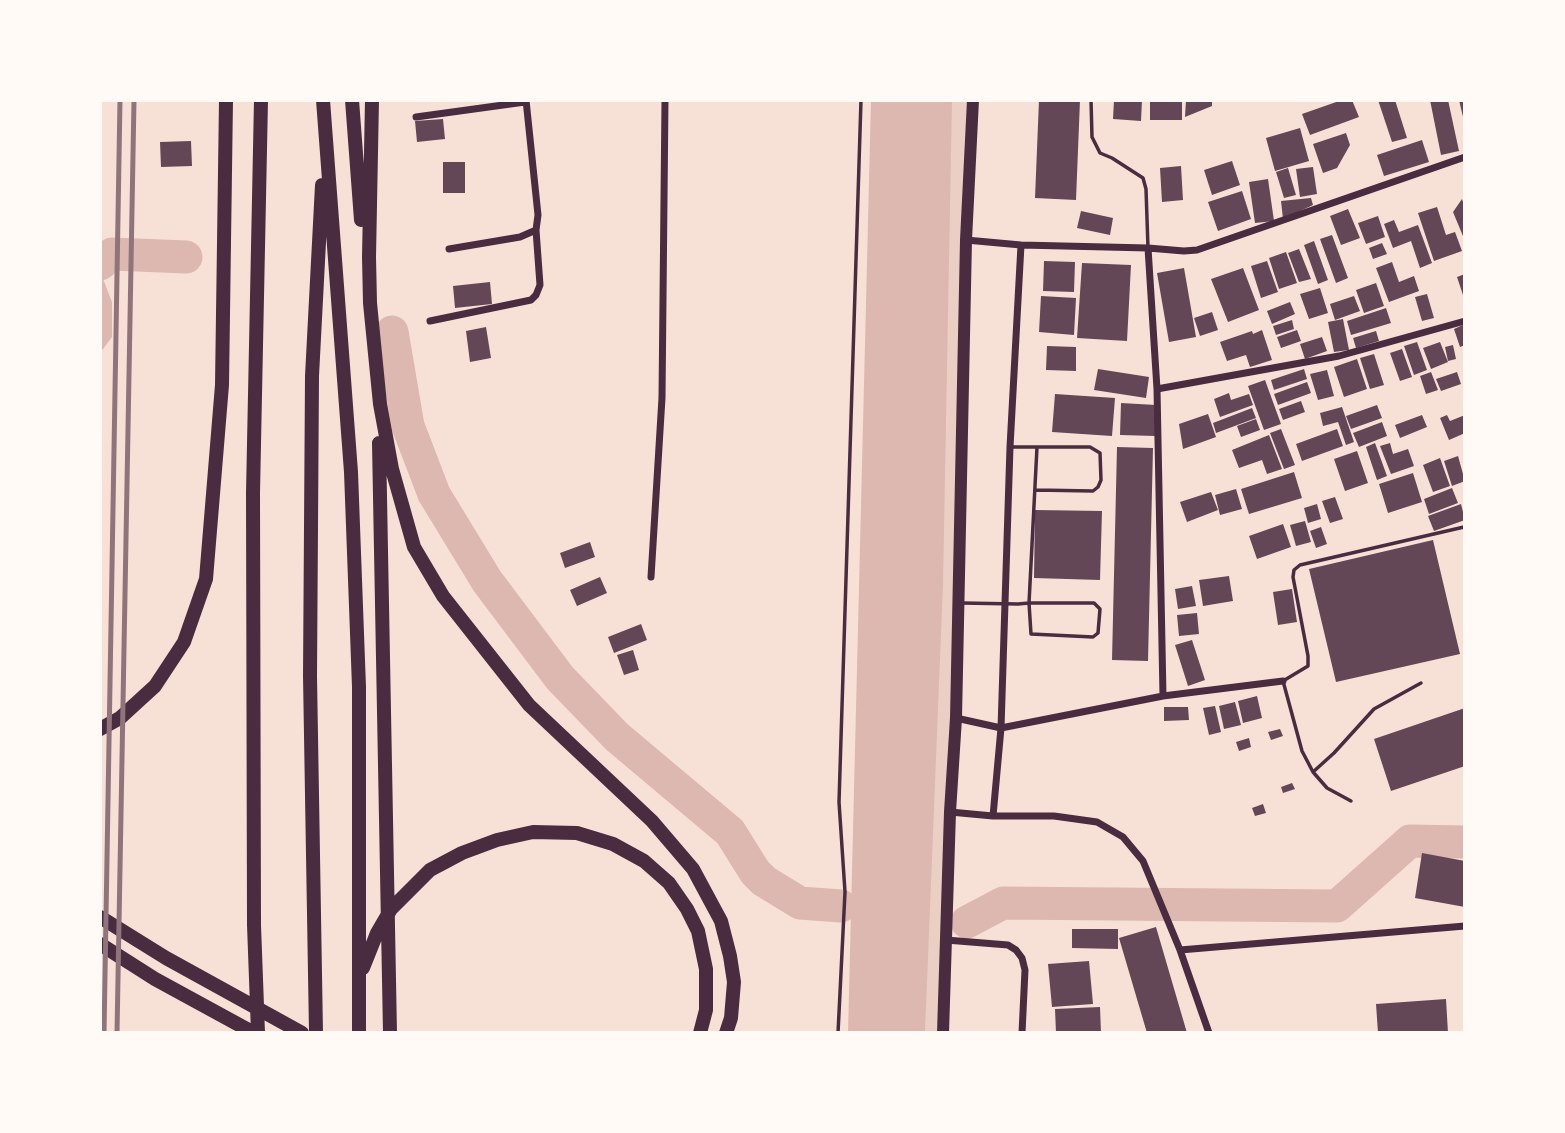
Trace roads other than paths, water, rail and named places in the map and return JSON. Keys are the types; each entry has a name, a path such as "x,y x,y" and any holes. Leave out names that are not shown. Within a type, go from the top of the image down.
{"highway":[{"path":"100,729 120,719 155,687 184,642 206,579 222,385 226,100"},
{"path":"100,944 155,979 256,1033 253,493 261,100"},
{"path":"316,1033 310,676 312,376 325,100"},
{"path":"325,100 351,472 359,687 357,1033"},
{"path":"352,100 381,468 390,1033"},
{"path":"372,100 370,303 380,404 392,469 414,547 443,596 529,705 652,821 693,869 721,921 730,956 734,982 731,1018 726,1033"},
{"path":"357,1033 357,994 365,961 391,909 430,870 462,853 497,840 533,832 577,833 613,844 645,861 669,883 698,931 706,969 706,1010 700,1033"},
{"path":"100,918 166,958 302,1033"}],"main road":[{"path":"943,1033 950,812 956,718 966,240 973,100"}],"street":[{"path":"651,577 662,398 665,100"},
{"path":"416,117 526,101 538,215 536,230 540,285 531,300 430,321"},
{"path":"966,240 1021,245 1197,250 1465,157"},
{"path":"449,249 520,237 536,230"},
{"path":"993,816 1001,728 1010,447 1021,245"},
{"path":"1148,247 1157,389 1163,695"},
{"path":"1157,389 1339,356 1465,321"},
{"path":"956,718 1001,728 1163,695 1283,681"},
{"path":"950,812 993,816 1054,816 1097,822 1123,837 1143,861 1180,950 1209,1033"},
{"path":"1180,950 1465,926"},
{"path":"945,940 1008,946 1016,950 1022,958 1025,970 1022,1033"}],"lane":[{"path":"1091,100 1091,137 1100,153 1143,178 1146,189 1148,247"},
{"path":"1010,447 1097,449 1101,459 1101,480 1093,491 1035,490"},
{"path":"957,602 1006,604 1029,603 1094,603 1100,610 1098,633 1093,637 1030,633 1029,603 1037,447"},
{"path":"1350,802 1327,788 1313,772 1302,751 1283,681 1308,666 1293,577 1296,567 1464,527"},
{"path":"1313,772 1374,709 1421,683"}],"waterway":[{"path":"100,264 112,254 186,257"},
{"path":"392,332 408,426 434,494 487,581 560,678 617,737 730,832 755,872 764,881 800,903 841,906"},
{"path":"967,922 1003,903 1337,906 1410,841 1465,842"}],"railway":[{"path":"104,1033 120,100"},
{"path":"117,1033 134,100"}]}
